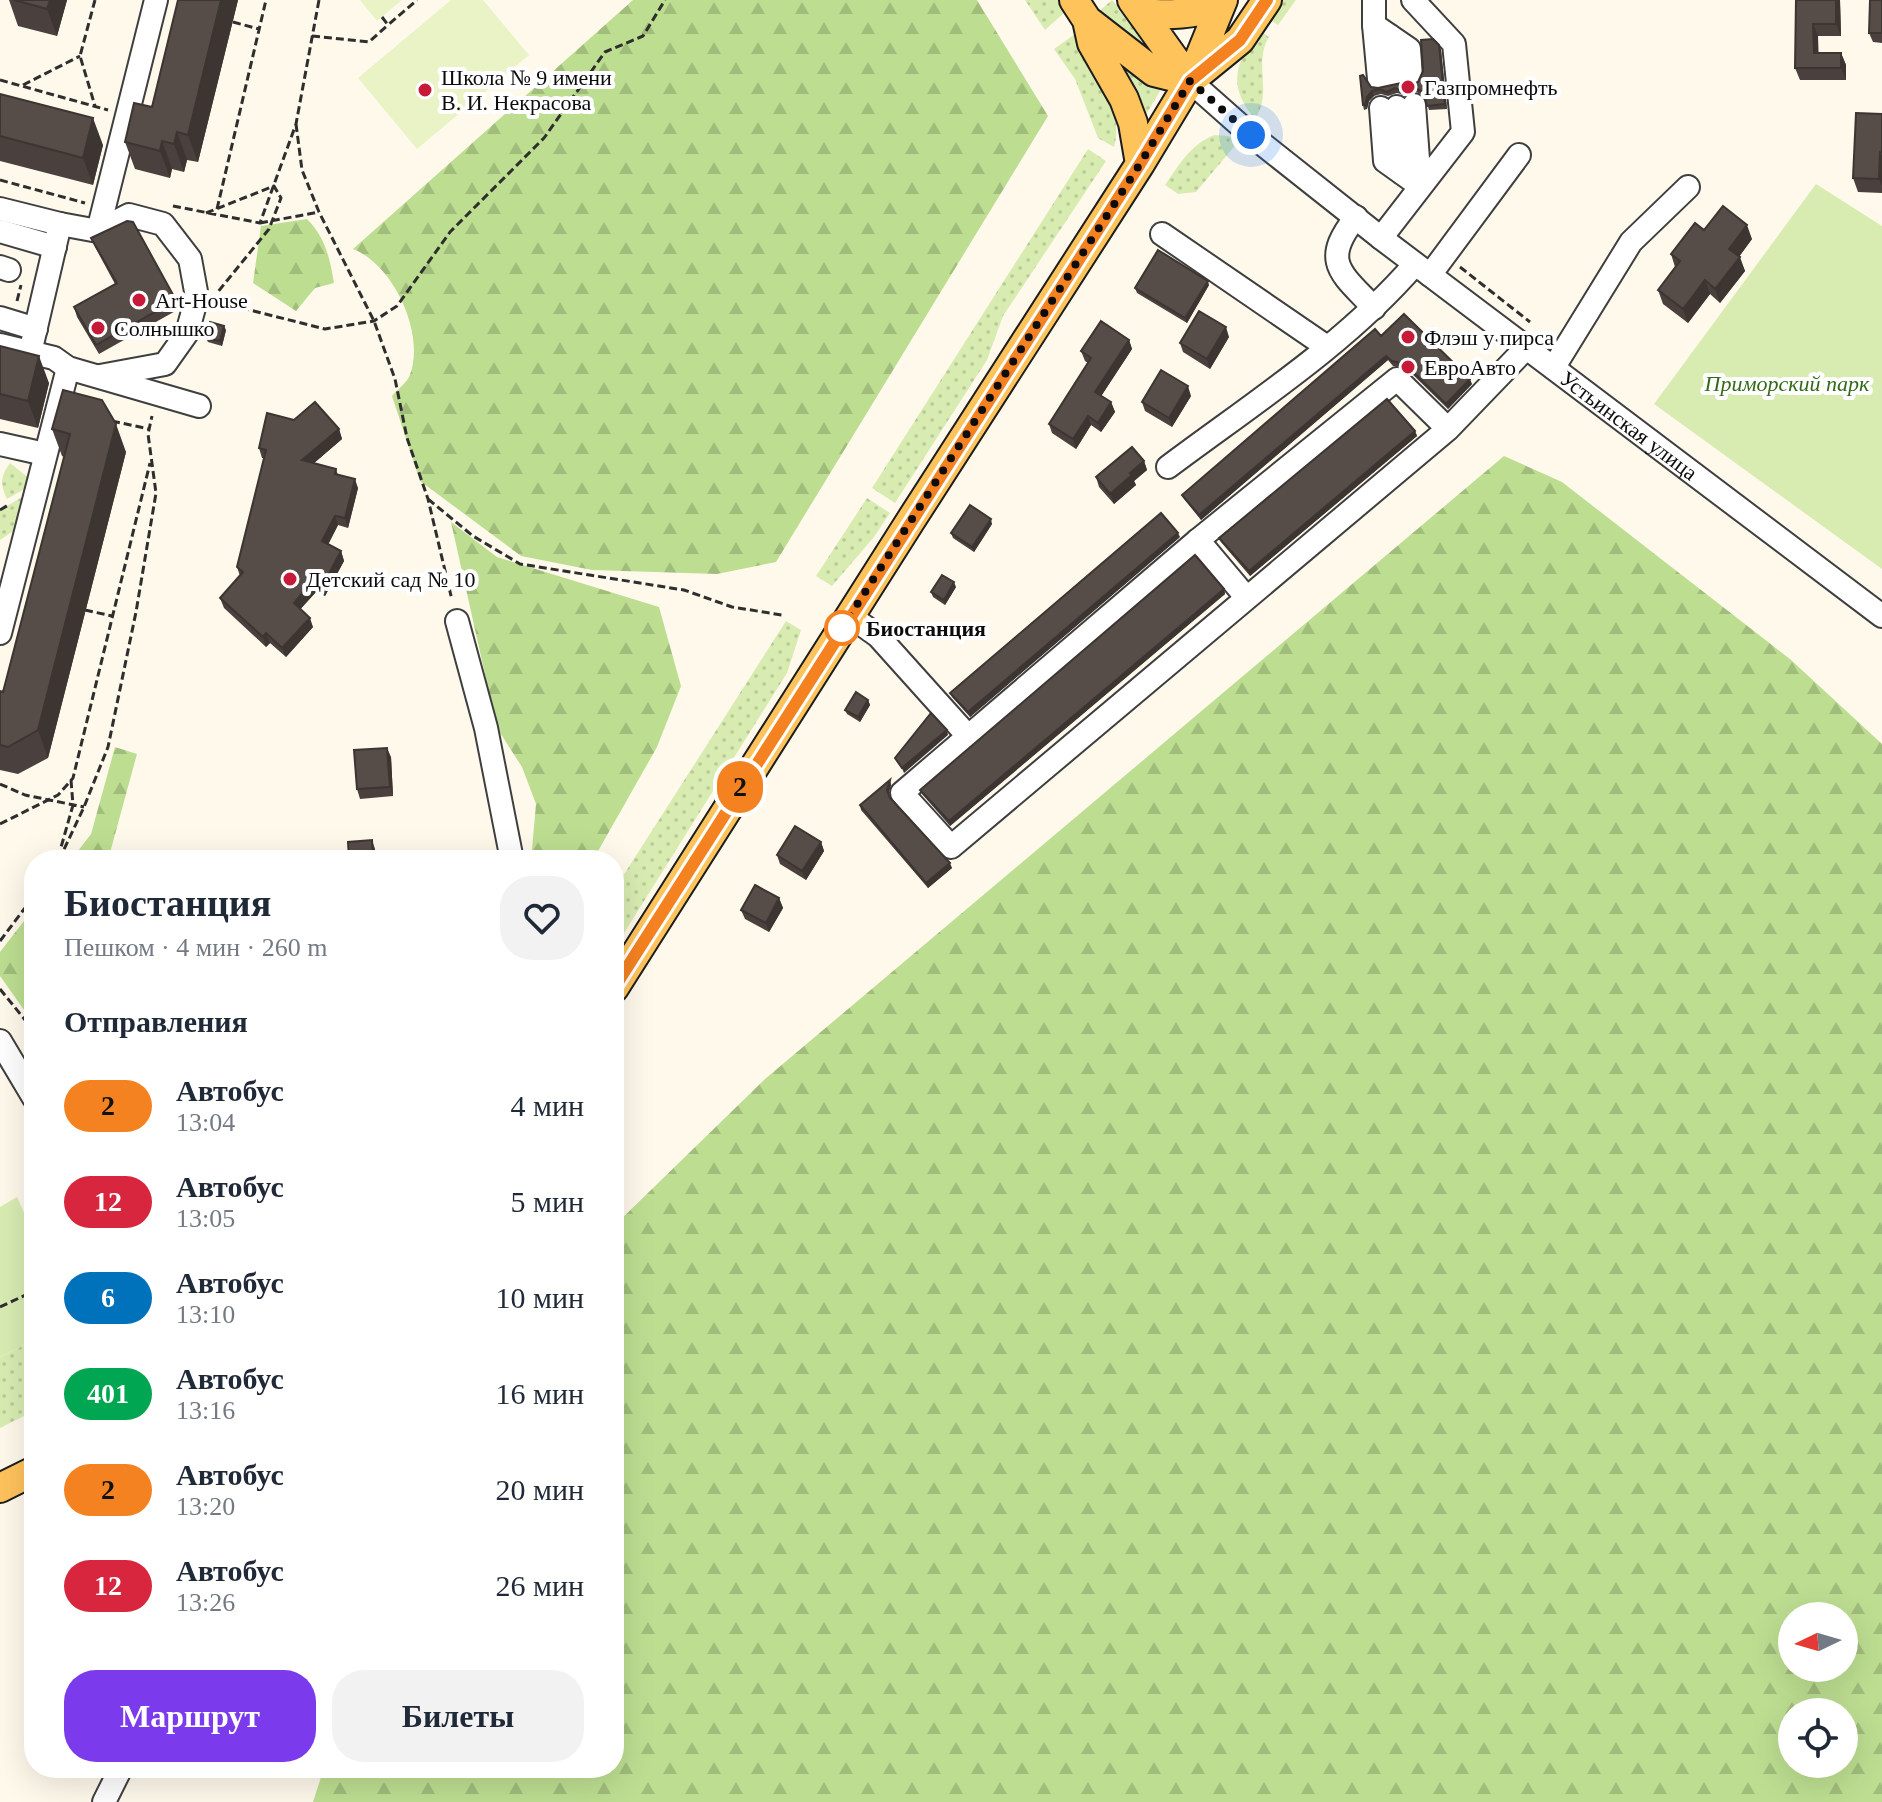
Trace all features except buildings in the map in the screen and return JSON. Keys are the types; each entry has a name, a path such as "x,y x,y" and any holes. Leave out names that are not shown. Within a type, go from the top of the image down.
{"main road":[{"path":"1190,81 1240,40 1267,0"},
{"path":"624,972 1140,164 1190,81 1220,3"},
{"path":"1138,6 1170,16 1195,13 1220,3"},
{"path":"1138,6 1190,81"},
{"path":"1080,10 1154,72 1190,81"},
{"path":"1080,10 1092,43 1124,99 1133,123 1140,164"},
{"path":"0,1488 24,1476"}],"street":[{"path":"98,231 156,0"},
{"path":"1374,0 1382,31 1395,77 1409,49 1382,31"},
{"path":"1381,238 1395,218 1411,179 1463,132 1454,44 1413,0"},
{"name":"Устьинская улица","path":"1190,81 1251,135 1381,238 1882,616"},
{"path":"1397,107 1411,179 1385,161 1397,107"},
{"path":"1168,467 1445,255 1519,155"},
{"path":"1554,367 1631,242 1688,187"},
{"path":"0,209 98,231 129,215 163,224 190,259 197,297 187,333 165,364 100,376"},
{"path":"1356,217 1336,251 1339,271 1374,308"},
{"path":"30,353 60,224"},
{"path":"0,231 55,247"},
{"path":"1162,234 1327,347"},
{"path":"0,318 36,329"},
{"path":"0,345 54,358 68,368 199,406"},
{"path":"1448,429 1397,379 1198,540 902,793 951,847 1448,429 1527,347"},
{"path":"0,633 68,368"},
{"path":"0,444 45,454"},
{"path":"1198,540 1246,597"},
{"path":"850,616 878,636 967,735"},
{"path":"457,621 486,728 510,850"},
{"path":"0,1041 24,1081"},
{"path":"104,1802 116,1778"}],"path":[{"path":"95,0 80,56 95,106"},
{"path":"217,209 266,0"},
{"path":"260,223 296,124 319,0"},
{"path":"312,36 369,42 417,0"},
{"path":"274,186 281,198 274,221 211,300 325,329 374,321 397,306 450,232 544,138 605,52 643,36 665,0"},
{"path":"382,17 388,25"},
{"path":"233,22 259,29"},
{"path":"22,85 80,56"},
{"path":"0,80 129,116"},
{"path":"296,124 302,170 319,212 374,321 395,379 407,438 428,499 457,621"},
{"path":"0,180 104,208"},
{"path":"206,213 274,186"},
{"path":"168,205 260,223 319,212"},
{"path":"1445,255 1529,322"},
{"path":"63,850 108,747 136,612 156,493 149,429 158,395"},
{"path":"107,420 149,429"},
{"path":"61,850 73,805 71,780 151,459"},
{"path":"428,499 473,536 520,564 684,590 732,607 782,615"},
{"path":"85,610 112,616"},
{"path":"0,824 58,795 71,780"},
{"path":"0,784 25,795 84,807"},
{"path":"0,941 24,909"},
{"path":"0,989 24,1019"},
{"path":"0,1307 24,1296"}],"green space":[{"path":"360,0 402,0 377,21"},
{"path":"451,0 483,0 529,55 417,149 358,78"},
{"path":"633,0 977,0 1048,116 776,562 717,574 592,570 521,556 420,481 392,396 409,377 413,360 410,322 403,303 381,269 353,249"},
{"path":"1025,0 1058,0 1065,12 1045,30"},
{"path":"1112,0 1153,46 1163,66 1098,12"},
{"path":"1279,0 1296,0 1278,25 1267,18"},
{"path":"1094,30 1159,86 1160,91 1145,116"},
{"path":"1259,30 1269,37 1263,57 1263,99 1255,119 1237,84 1240,63"},
{"path":"1075,34 1112,103 1116,132 1114,147 1098,138 1075,79 1054,49"},
{"path":"1214,135 1229,136 1238,142 1196,192 1178,194 1165,185 1192,150"},
{"path":"1088,149 1106,161 1003,316 987,360 895,503 872,488"},
{"name":"Приморский парк","path":"1816,184 1882,226 1882,569 1654,404"},
{"path":"307,219 326,248 334,283 315,288 296,311 253,283 261,226"},
{"path":"1504,456 1562,482 1790,659 1882,744 1882,1802 313,1802 321,1778 624,1778 624,1216 765,1079"},
{"path":"10,463 30,479 28,487 7,499 2,481"},
{"path":"29,493 21,526 0,540 0,510"},
{"path":"867,498 890,513 874,537 832,586 816,576"},
{"path":"451,522 497,557 659,607 681,686 657,747 599,850 532,850 536,804 522,767 497,728"},
{"path":"786,621 801,630 787,673 624,933 624,874"},
{"path":"115,747 137,754 111,850 79,850 91,834"},
{"path":"24,921 24,1010 0,976 0,952"},
{"path":"17,1197 24,1213 24,1345 0,1357 0,1207"},
{"path":"24,1345 24,1416 0,1428 0,1357"}],"bus line":[{"name":"2","path":"624,973 1190,81 1240,40 1267,0"}],"place":[{"name":"Газпромнефть","path":"1408,87"},
{"name":"Школа № 9 имени В. И. Некрасова","path":"425,90"},
{"name":"Art-House","path":"139,300"},
{"name":"Солнышко","path":"98,328"},
{"name":"Флэш у пирса","path":"1408,337"},
{"name":"ЕвроАвто","path":"1408,367"},
{"name":"Детский сад № 10","path":"290,579"},
{"name":"Биостанция","path":"842,628"}],"route":[{"path":"842,628 1190,81 1251,135"}]}
